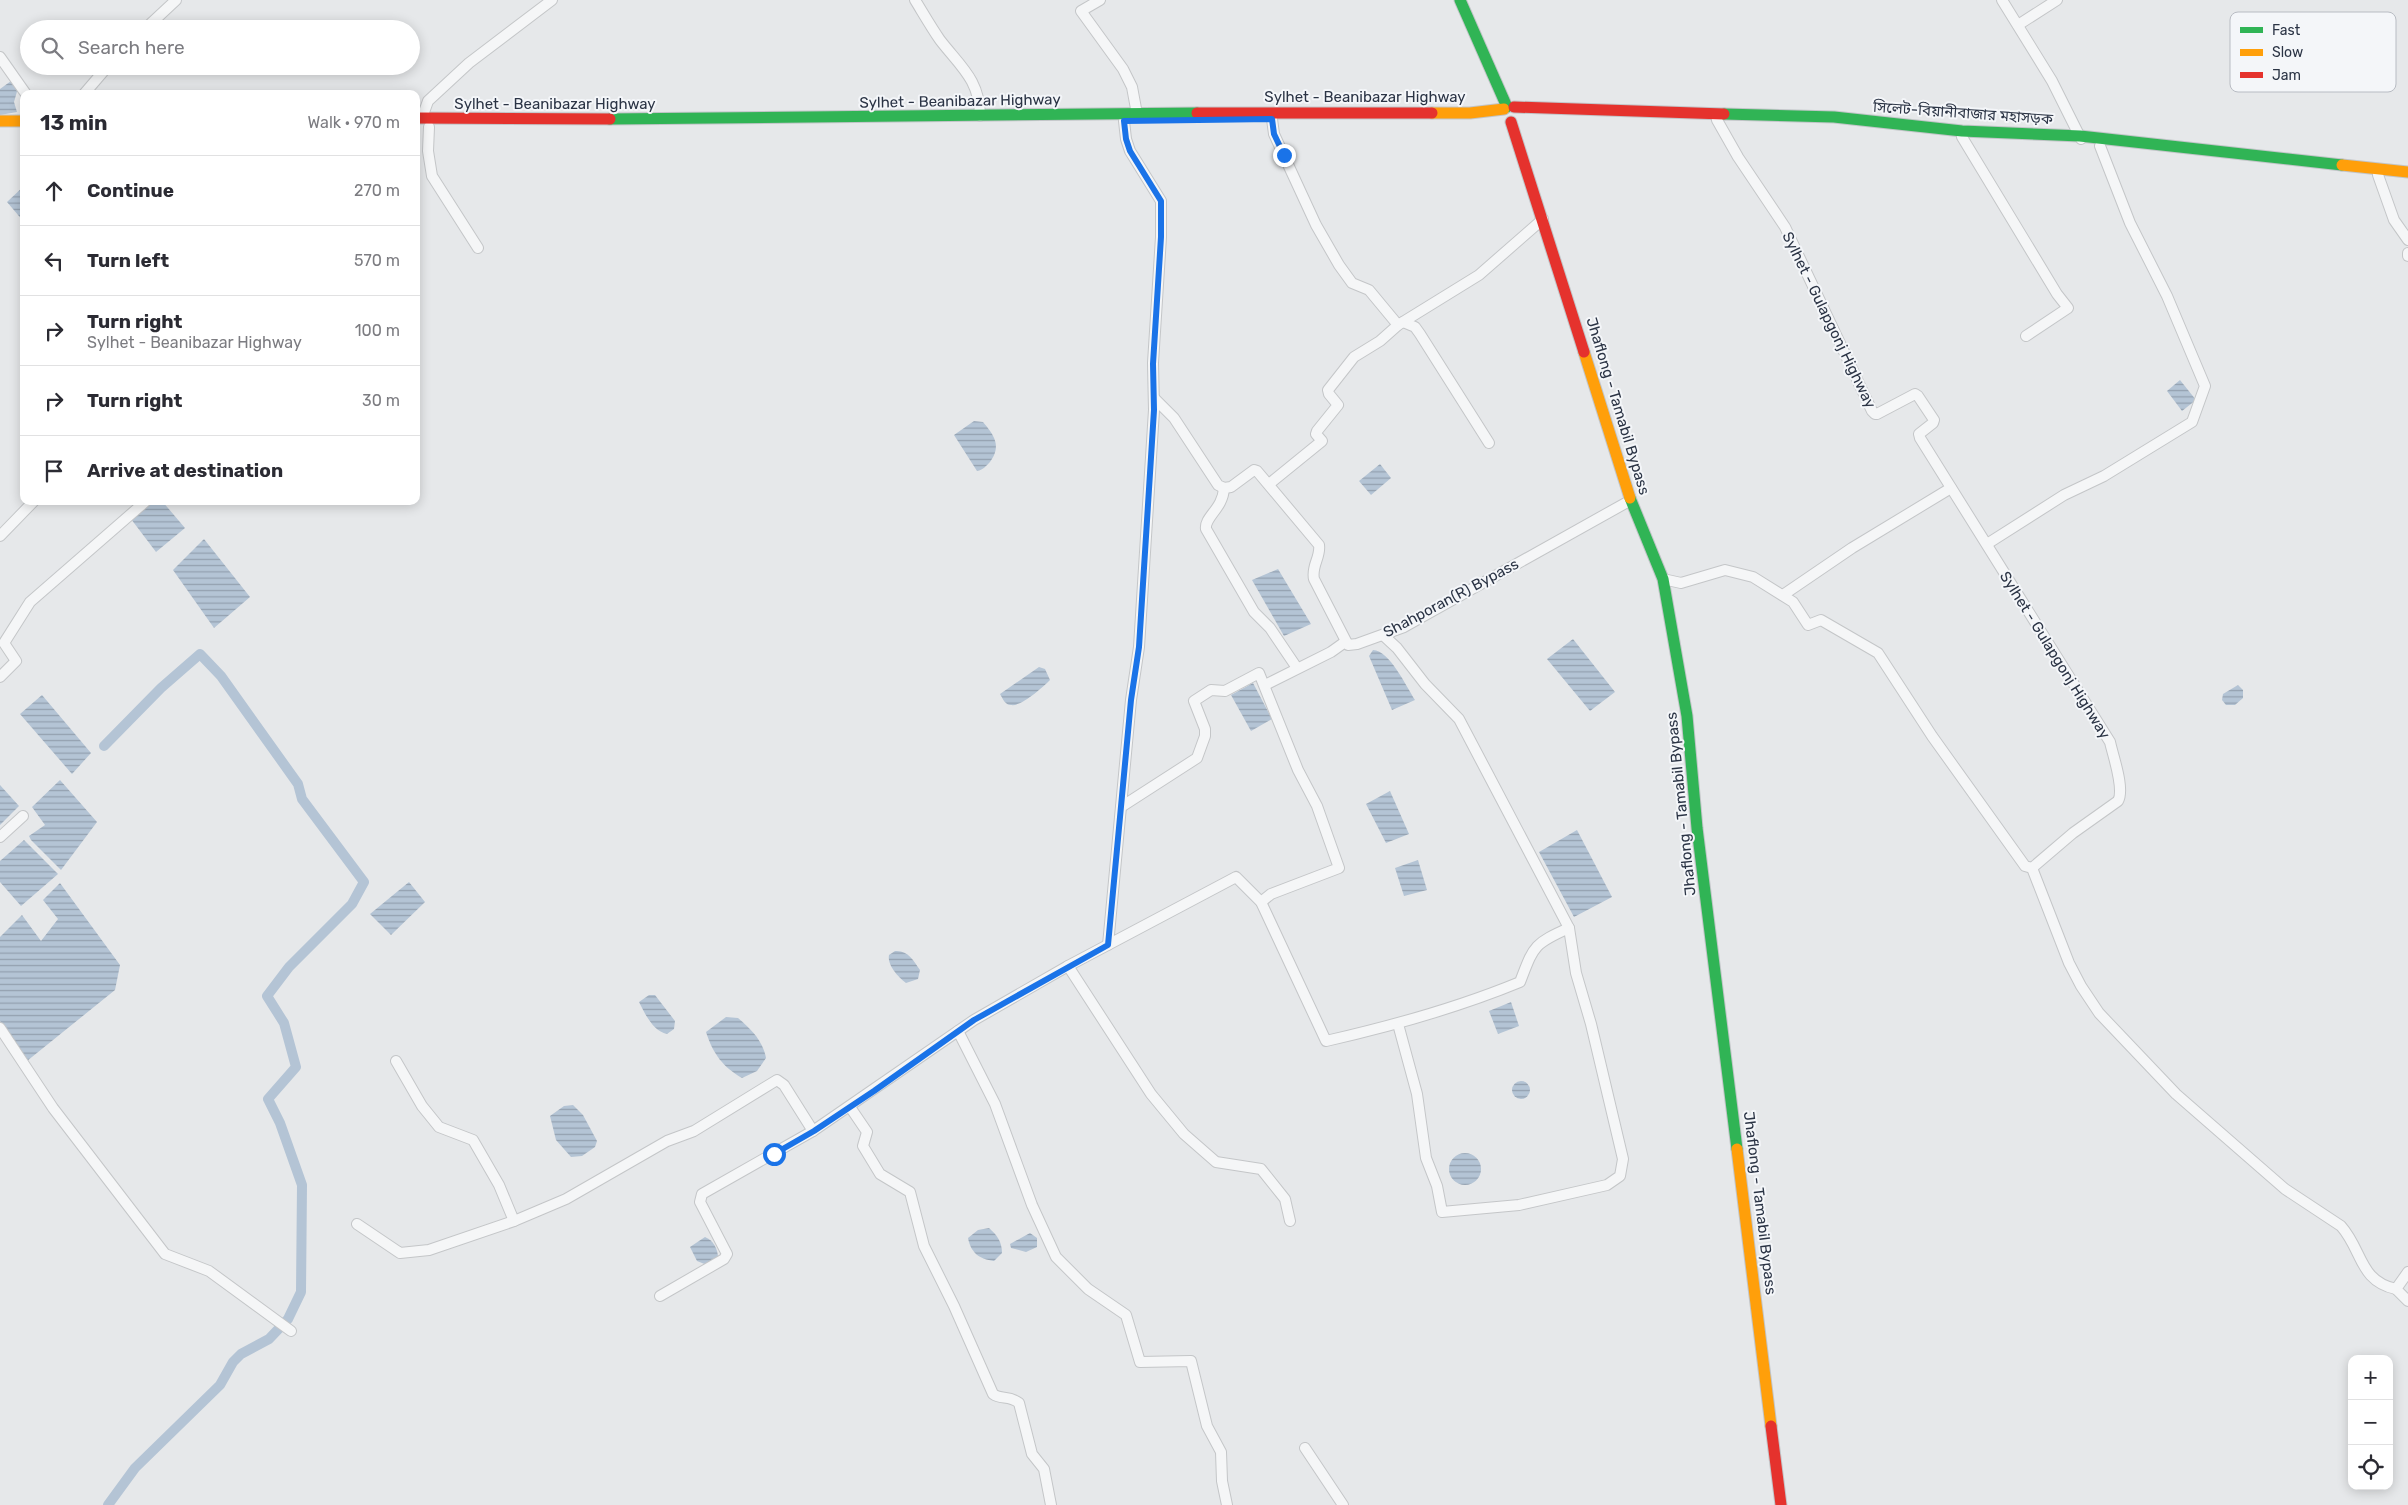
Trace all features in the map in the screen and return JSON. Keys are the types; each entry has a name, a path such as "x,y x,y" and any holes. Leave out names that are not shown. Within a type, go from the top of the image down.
{"main road":[{"name":"Jhaflong - Tamabil Bypass","path":"1460,0 1509,113 1630,500 1662,579 1688,716 1698,838 1781,1505"},
{"name":"Sylhet - Beanibazar Highway","path":"421,122 1137,114 1509,113"},
{"name":"Sylhet - Beanibazar Highway","path":"421,122 1471,120 1509,113"},
{"name":"সিলেট-বিয়ানীবাজার মহাসড়ক","path":"1509,113 1834,123 1962,137 2082,140 2100,146 2408,178"},
{"name":"সিলেট-বিয়ানীবাজার মহাসড়ক","path":"1509,113 1834,118 2408,172"},
{"path":"0,121 20,121"},
{"path":"0,127 20,128"}],"street":[{"path":"155,20 176,0"},
{"path":"478,248 432,176 421,122 428,101 469,64 552,0"},
{"path":"915,0 938,38 974,82 979,95 980,116"},
{"path":"1100,0 1081,11 1123,69 1132,87 1137,114"},
{"path":"2002,0 2052,81 2082,140"},
{"path":"2018,25 2057,0"},
{"path":"0,57 23,90"},
{"path":"87,90 100,75"},
{"path":"1272,119 1274,134 1316,225 1339,265 1352,283 1370,290 1401,324 1415,327 1489,443"},
{"name":"Sylhet - Gulapgonj Highway","path":"1717,120 1738,158 1786,227 1872,411 1877,414 1914,394 1918,396 1934,420 1933,424 1921,430 1918,434 1920,438 2107,737 2119,779 2121,797 2073,833 2032,868"},
{"path":"1108,945 1131,700 1139,647 1154,398 1153,364 1161,237 1161,201 1130,151 1126,139 1124,121"},
{"path":"1962,137 2057,294 2068,308 2026,336"},
{"path":"1987,544 2064,495 2104,476 2192,422 2205,386 2167,296 2130,223 2100,146"},
{"path":"2378,175 2394,220 2408,240"},
{"path":"1269,484 1322,441 1316,434 1317,431 1338,404 1329,394 1328,390 1354,357 1380,341 1401,324 1479,275 1543,219"},
{"path":"1154,398 1174,418 1218,485 1224,488 1231,487 1254,470 1261,473 1319,544 1320,552 1314,568 1314,579 1344,642 1331,652 1265,685"},
{"path":"1224,488 1223,499 1207,520 1206,529 1254,612 1270,628 1297,668"},
{"path":"1783,595 1852,548 1951,488"},
{"name":"Shahporan(R) Bypass","path":"1344,642 1348,645 1357,644 1404,627 1630,500"},
{"path":"0,536 30,505"},
{"path":"0,676 16,661 4,643 30,602 141,505"},
{"path":"1662,579 1681,583 1725,570 1753,577 1793,602 1808,625 1821,620 1878,653 1932,736 2025,866 2032,868 2069,963 2081,986 2099,1012 2176,1094 2285,1189 2341,1226 2348,1234 2364,1267 2374,1279 2381,1286 2396,1289 2408,1301"},
{"path":"1383,635 1398,648 1425,684 1459,719 1569,928 1576,973 1600,1059 1623,1158 1620,1176 1607,1185 1519,1205 1442,1212 1437,1186 1426,1158 1417,1094 1398,1024"},
{"path":"1121,806 1197,758 1205,736 1205,729 1194,701 1211,690 1225,691 1259,673 1298,770 1317,806 1339,868 1271,894 1260,902"},
{"path":"0,837 23,816"},
{"path":"660,1296 724,1260 727,1254 700,1202 702,1194 814,1131 958,1031 1068,966 1236,877 1260,902 1326,1041 1398,1024 1520,982 1531,953 1542,940 1569,928"},
{"path":"1068,966 1151,1094 1184,1134 1216,1162 1261,1169 1285,1199 1290,1221"},
{"path":"0,1028 53,1108 165,1254 209,1271 291,1331"},
{"path":"958,1031 995,1104 1032,1205 1056,1257 1088,1289 1126,1315 1140,1362 1192,1361 1207,1426 1221,1452 1222,1481 1227,1505"},
{"path":"396,1061 422,1106 439,1127 473,1140 500,1184 514,1220"},
{"path":"357,1224 400,1253 429,1250 514,1220 566,1199 667,1141 694,1131 772,1081 780,1081 784,1085 814,1131"},
{"path":"850,1107 867,1132 863,1146 880,1174 910,1192 924,1246 954,1306 993,1394 997,1397 1009,1397 1019,1403 1032,1454 1044,1469 1052,1505"},
{"path":"2396,1289 2408,1272"},
{"path":"1305,1448 1344,1505"}],"water":[{"path":"11,81 18,88 14,102 17,112 0,115 0,89"},
{"path":"20,190 20,217 7,202"},
{"path":"2180,380 2196,400 2182,411 2167,391"},
{"path":"974,421 983,422 993,436 996,446 996,451 990,462 983,469 977,471 954,435"},
{"path":"1380,464 1391,478 1371,495 1359,481"},
{"path":"145,505 165,505 185,528 156,552 131,519"},
{"path":"204,539 250,597 214,628 173,570"},
{"path":"1278,569 1311,624 1284,636 1252,580"},
{"path":"1573,639 1615,692 1590,711 1547,659"},
{"path":"1373,650 1385,656 1391,663 1415,700 1392,710 1369,656"},
{"path":"1039,667 1045,669 1050,680 1032,696 1020,703 1009,705 1006,703 1000,694"},
{"path":"1253,683 1272,719 1251,731 1231,695"},
{"path":"2238,685 2243,690 2243,698 2235,705 2226,705 2222,700 2223,694"},
{"path":"42,695 91,753 72,774 20,714"},
{"path":"60,780 97,822 61,870 29,836 45,825 32,807"},
{"path":"0,785 19,806 0,825"},
{"path":"1390,791 1409,834 1386,843 1366,804"},
{"path":"1577,830 1612,897 1574,917 1539,852"},
{"path":"24,840 58,874 21,906 0,882 0,861"},
{"path":"1418,860 1427,890 1404,896 1395,868"},
{"path":"409,882 425,902 391,935 370,914"},
{"path":"60,883 120,965 115,990 27,1061 0,1021 0,937 22,915 41,941 58,919 43,900"},
{"path":"895,951 903,952 912,959 920,970 918,979 906,983 891,967 889,955"},
{"path":"649,995 655,995 675,1021 674,1029 667,1034 654,1026 639,1002"},
{"path":"1511,1002 1519,1026 1498,1034 1489,1011"},
{"path":"726,1017 738,1018 752,1031 762,1046 766,1058 757,1071 742,1078 719,1059 706,1032"},
{"path":"1521,1081 1527,1084 1530,1090 1527,1096 1521,1099 1515,1096 1512,1090 1515,1084"},
{"path":"573,1105 583,1115 597,1141 595,1147 582,1156 571,1157 556,1140 550,1116 564,1106"},
{"path":"1465,1153 1471,1154 1476,1158 1480,1163 1480,1175 1476,1180 1471,1184 1465,1185 1459,1184 1454,1180 1450,1175 1449,1169 1450,1163 1454,1158 1459,1154"},
{"path":"989,1228 999,1239 1002,1249 1002,1253 994,1261 984,1259 976,1254 971,1248 968,1238 978,1230"},
{"path":"1030,1233 1037,1238 1037,1247 1026,1252 1011,1248 1010,1244"},
{"path":"705,1237 713,1243 718,1255 718,1258 707,1265 697,1261 690,1247"}],"waterway":[{"path":"104,746 161,688 200,654 221,676 298,784 302,799 364,882 352,904 289,967 267,996 284,1023 296,1067 268,1099 280,1123 302,1185 301,1292 288,1319 269,1339 241,1354 233,1362 220,1385 135,1468 108,1505"}],"traffic: fast":[{"path":"1460,0 1507,107"},
{"path":"610,119 1197,113"},
{"path":"1724,114 1834,117 1962,131 2080,136 2342,165"},
{"path":"1630,498 1663,579 1687,716 1697,828 1737,1149"}],"traffic: slow":[{"path":"1432,113 1470,113 1504,109"},
{"path":"0,121 20,121"},
{"path":"2342,165 2408,172"},
{"path":"1584,352 1630,498"},
{"path":"1737,1149 1771,1426"}],"traffic: jam":[{"path":"1514,107 1724,114"},
{"path":"1197,113 1432,113"},
{"path":"420,118 610,119"},
{"path":"1511,122 1584,352"},
{"path":"1771,1426 1781,1505"}],"route":[{"path":"774,1154 814,1131 874,1091 974,1020 1108,945 1131,700 1139,647 1154,410 1153,364 1162,209 1161,201 1130,151 1126,139 1124,121 1272,119 1274,134 1284,155"}]}
